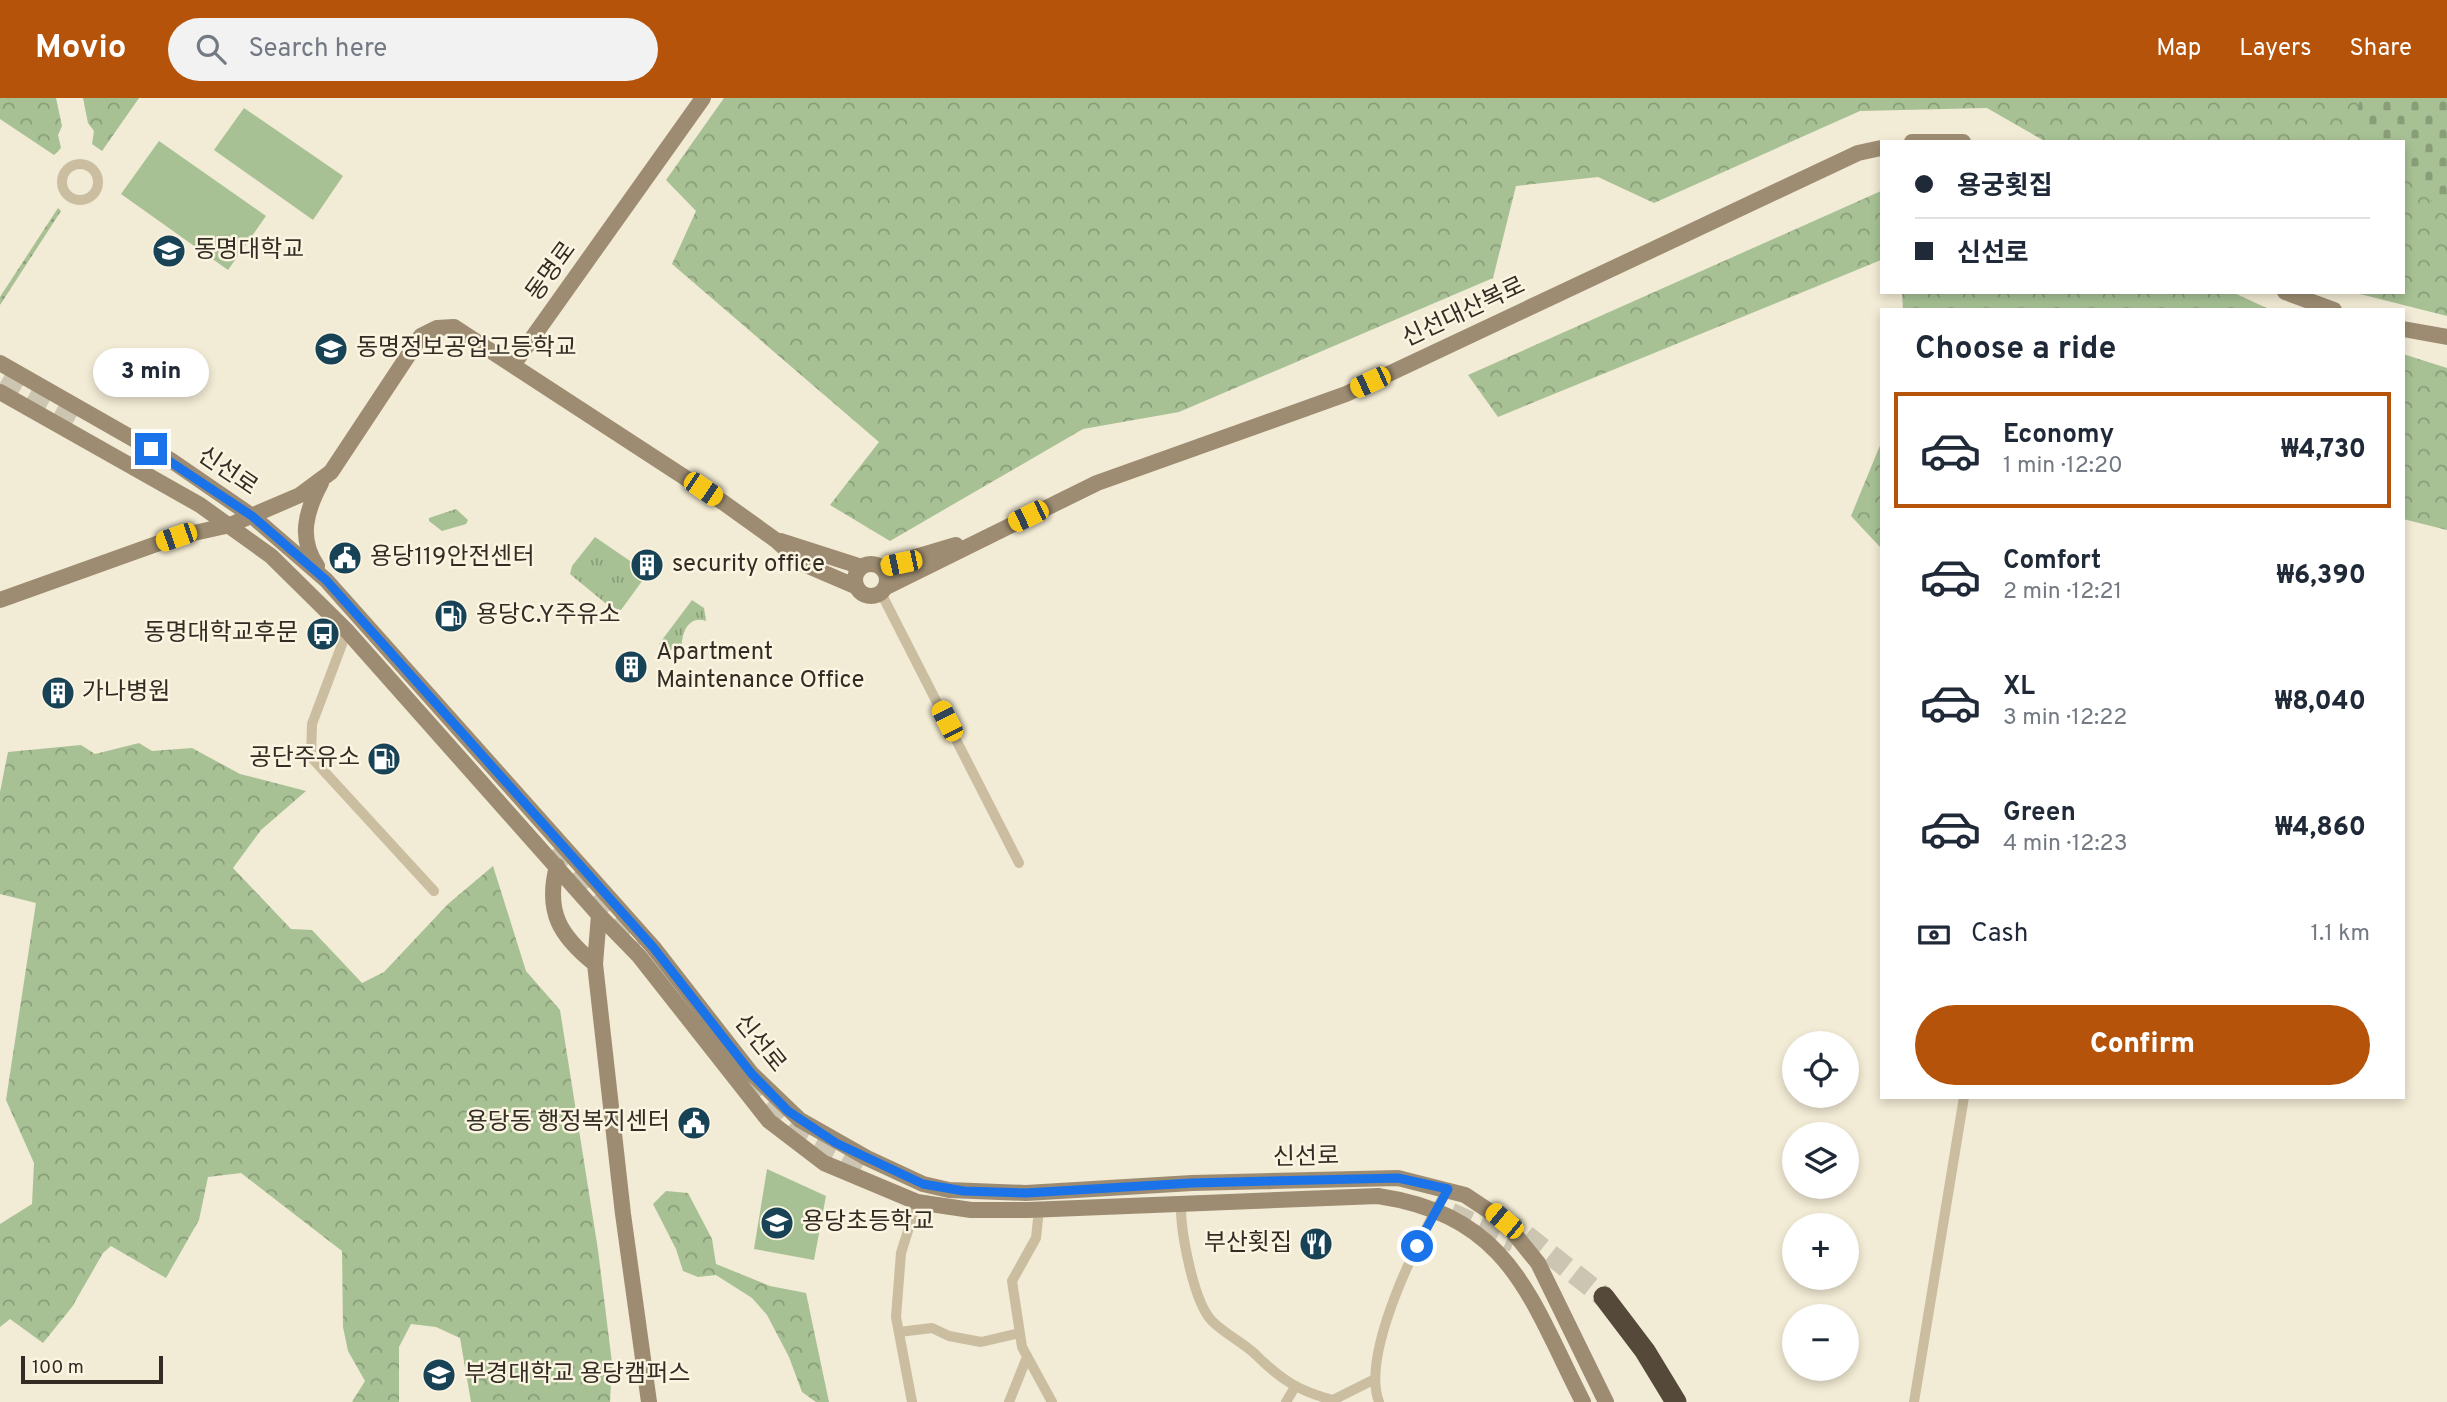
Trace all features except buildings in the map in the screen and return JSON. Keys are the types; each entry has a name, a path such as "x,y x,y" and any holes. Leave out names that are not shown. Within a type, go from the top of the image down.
{"highway":[{"path":"1600,1303 1615,1332 1664,1401"}],"main road":[{"name":"동명로","path":"513,365 703,98"},
{"name":"신선대산복로","path":"513,365 777,541 801,563 857,587 867,596 965,551 982,539 1097,483 1346,394 1858,153 1880,148"},
{"path":"2290,294 2329,308"},
{"path":"0,600 176,537 230,525 300,495 322,480 345,453 421,336 437,328 454,327 513,365"},
{"path":"2405,329 2447,337"},
{"name":"신선로","path":"0,363 172,461 252,516 326,580 653,947 751,1073 777,1101 836,1143 923,1184 952,1190 1026,1193 1192,1183 1398,1178 1448,1189 1488,1208 1528,1248 1538,1263 1606,1402"},
{"name":"신선로","path":"0,392 230,525 271,556 347,631 598,915 639,956 769,1121 824,1163 917,1202 949,1208 1039,1210 1181,1202 1378,1196 1416,1202 1464,1224 1498,1249 1516,1272 1583,1402"},
{"path":"322,480 304,526 312,558 326,580"},
{"name":"신선대산복로","path":"777,541 862,567 868,564 882,567 982,539"},
{"path":"857,587 857,572 862,567"},
{"path":"882,567 886,573 884,590"},
{"path":"557,866 553,882 552,909 569,939 595,964"},
{"path":"598,915 595,964 623,1214 649,1402"},
{"path":"949,1208 952,1190"}],"street":[{"path":"884,590 1019,863"},
{"path":"347,631 312,724 311,757 434,891"},
{"path":"1914,1402 1964,1099"},
{"path":"1379,1402 1375,1379 1397,1290 1448,1189"},
{"path":"912,1402 896,1317 901,1253 917,1202"},
{"path":"1181,1202 1185,1245 1201,1299 1211,1320 1254,1353 1268,1370 1295,1387 1333,1400 1375,1379"},
{"path":"1039,1210 1036,1238 1012,1281 1020,1333 1027,1357 1052,1402"},
{"path":"899,1332 932,1328 965,1341 981,1342 1020,1333"},
{"path":"1009,1402 1027,1357"},
{"path":"1286,1402 1295,1387"}],"green space":[{"path":"0,98 56,98 62,126 58,135 61,148 54,155 0,119"},
{"path":"83,98 139,98 102,151 92,144 94,131 88,123"},
{"path":"724,98 2447,98 2447,316 2360,294 2405,294 2405,140 2043,140 1987,108 1860,111 1654,203 1598,177 1516,186 1493,278 1179,412 1083,429 890,541 830,505 879,442 672,264 696,211 666,180"},
{"path":"2360,98 2447,98 2447,219 2405,171 2405,140 2376,140 2357,118"},
{"path":"244,108 343,176 313,220 214,150"},
{"path":"159,141 266,216 228,270 121,194"},
{"path":"1880,191 1880,260 1498,417 1468,375"},
{"path":"58,208 61,211 0,305 0,297"},
{"path":"1902,294 2236,294 2267,308 1903,308"},
{"path":"2405,355 2447,368 2447,530 2405,520"},
{"path":"1880,445 1880,547 1851,516"},
{"path":"456,509 468,520 466,524 442,531 429,521 429,518"},
{"path":"595,537 633,563 645,577 621,610 610,607 570,574 572,566"},
{"path":"692,600 704,608 706,621 691,622 685,629 682,644 669,651 659,644"},
{"path":"139,743 152,751 192,748 240,774 306,791 261,830 233,868 291,929 312,930 362,983 384,972 448,904 493,866 526,971 560,1010 598,1250 612,1363 610,1402 471,1402 460,1338 436,1327 411,1324 399,1347 399,1402 352,1402 365,1381 348,1351 343,1327 342,1251 241,1173 208,1177 199,1220 166,1278 111,1246 103,1253 72,1307 43,1343 10,1319 0,1327 0,1224 32,1204 34,1163 6,1100 36,903 0,894 0,792 8,752 81,745 95,754"},
{"path":"767,1169 826,1196 814,1260 754,1249"},
{"path":"666,1191 688,1193 712,1239 716,1264 770,1286 806,1293 829,1402 816,1402 802,1392 789,1357 767,1315 752,1298 716,1275 698,1277 683,1271 676,1249 653,1204"}],"tunnel":[{"path":"0,383 77,427"},
{"path":"555,848 638,947"},
{"path":"749,1078 797,1128 871,1168"},
{"path":"1451,1213 1514,1242"},
{"path":"1499,1220 1518,1229 1604,1297"}],"place":[{"name":"동명대학교","path":"169,251"},
{"name":"동명정보공업고등학교","path":"331,349"},
{"name":"용당119안전센터","path":"345,558"},
{"name":"security office","path":"647,565"},
{"name":"용당C.Y주유소","path":"451,616"},
{"name":"동명대학교후문","path":"323,634"},
{"name":"Apartment Maintenance Office","path":"631,667"},
{"name":"가나병원","path":"58,693"},
{"name":"공단주유소","path":"384,759"},
{"name":"용당동 행정복지센터","path":"694,1123"},
{"name":"용당초등학교","path":"777,1223"},
{"name":"부산횟집","path":"1316,1244"},
{"name":"부경대학교 용당캠퍼스","path":"439,1375"}],"route":[{"path":"151,449 252,516 326,580 653,947 766,1090 788,1111 836,1143 923,1184 949,1190 1026,1193 1192,1183 1398,1178 1448,1189 1417,1246"}]}
